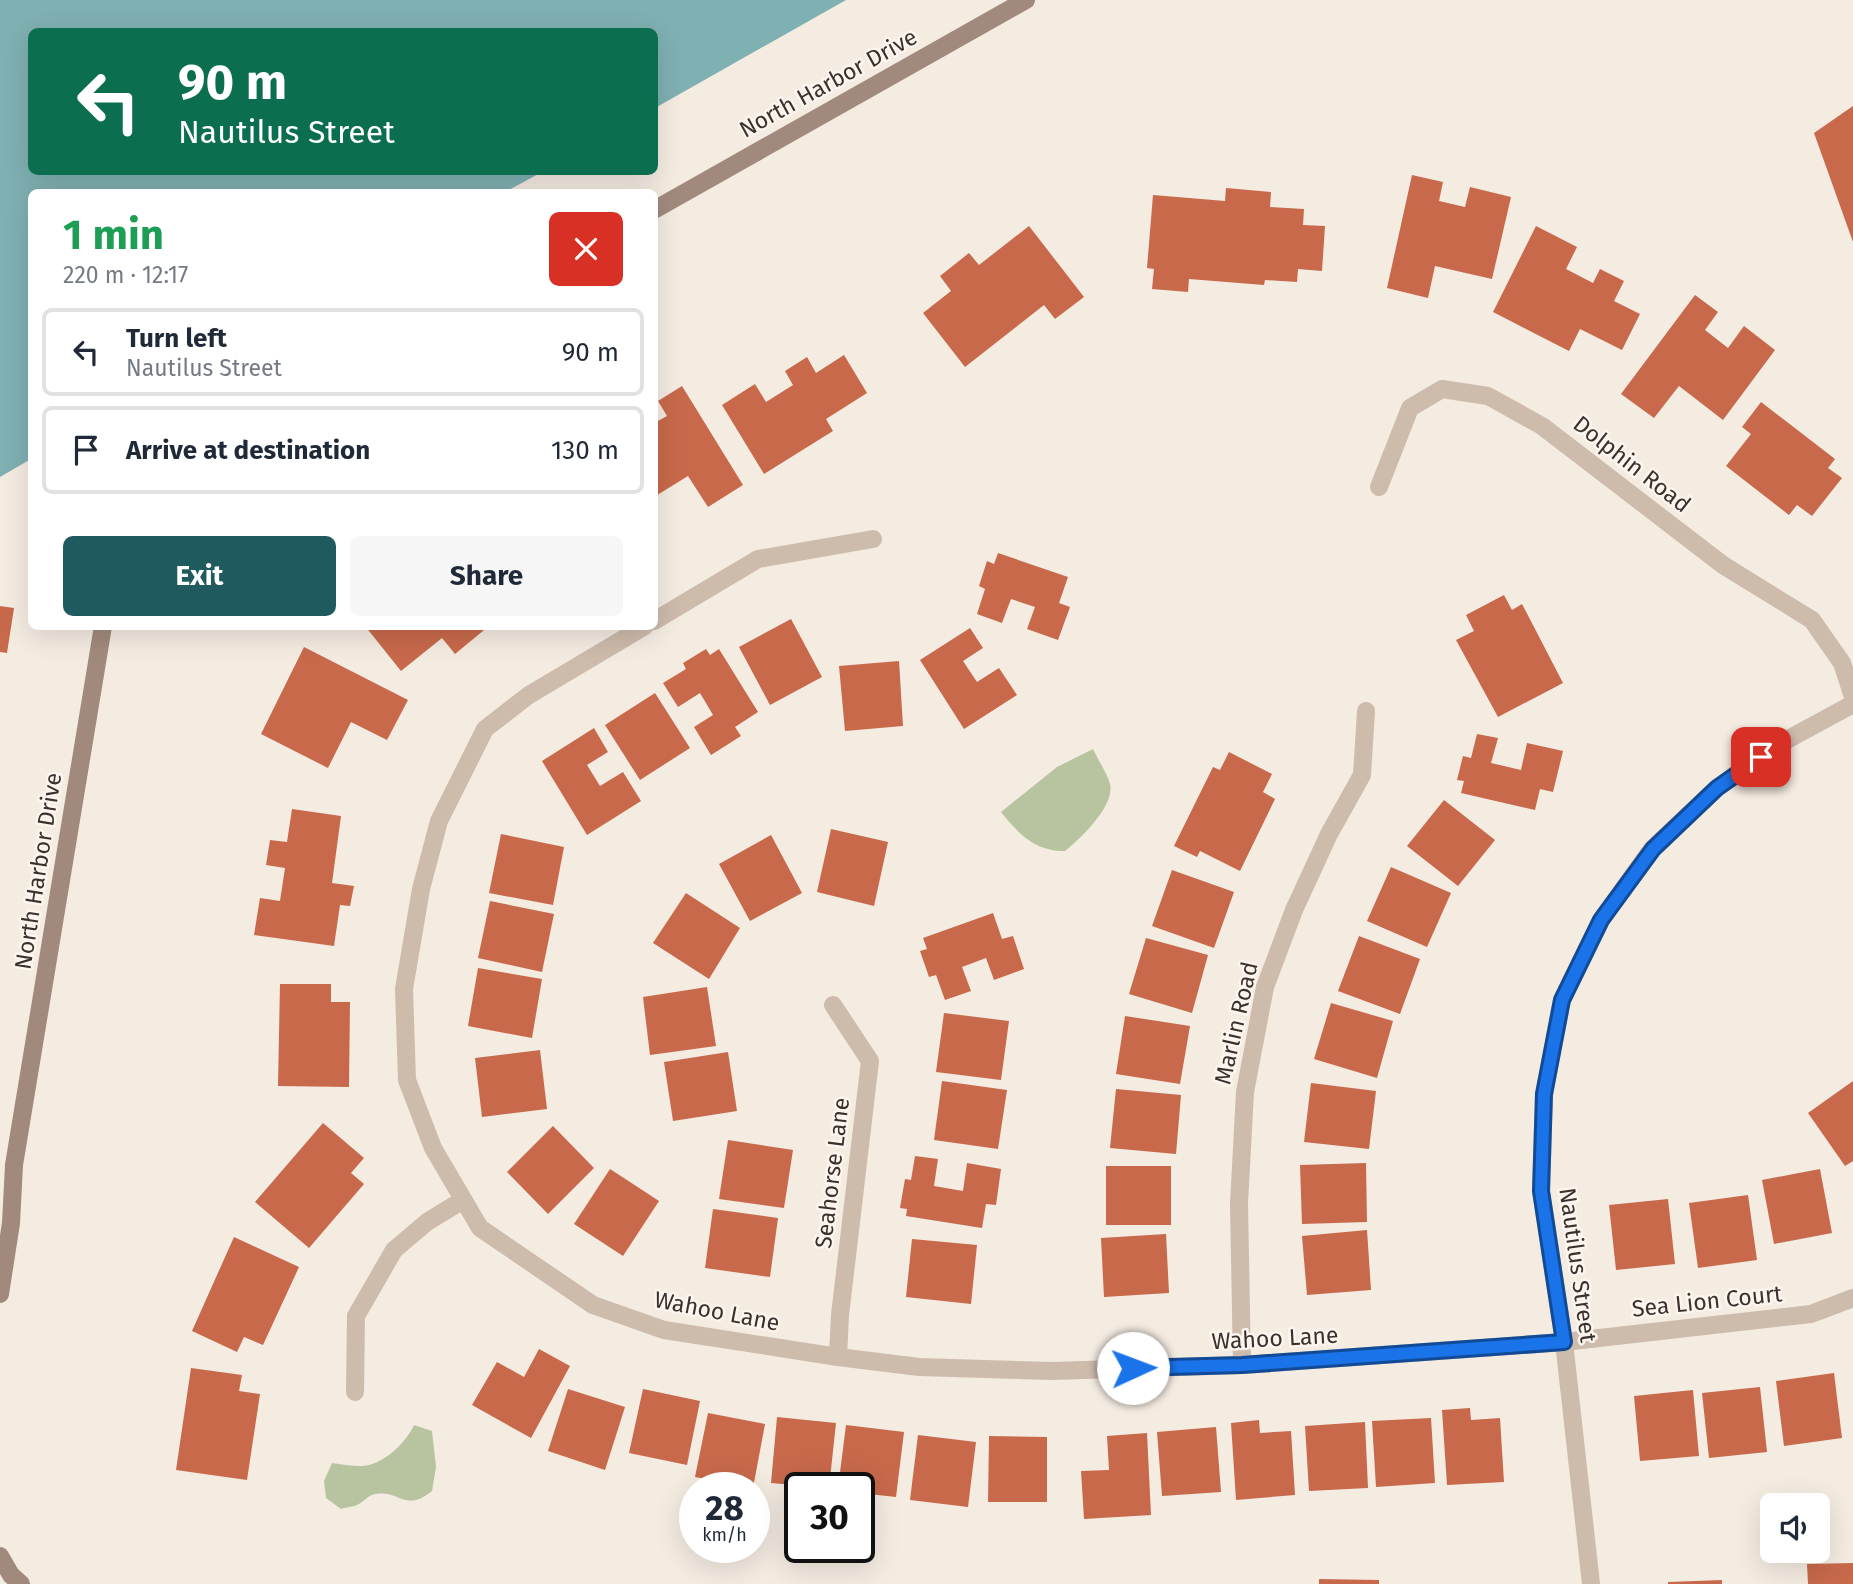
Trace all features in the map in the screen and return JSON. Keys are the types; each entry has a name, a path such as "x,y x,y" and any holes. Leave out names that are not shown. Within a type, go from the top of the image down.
{"street":[{"name":"North Harbor Drive","path":"658,207 1026,0"},
{"name":"Dolphin Road","path":"1379,487 1410,408 1442,389 1488,396 1542,426 1723,565 1812,620 1842,663 1853,697"},
{"path":"658,619 758,559 873,539"},
{"name":"North Harbor Drive","path":"0,1294 11,1223 14,1165 102,630"},
{"name":"Wahoo Lane","path":"638,630 529,695 485,729 439,821 421,889 404,989 407,1080 433,1149 481,1228 593,1305 664,1329 919,1367 1052,1371 1242,1365 1564,1342"},
{"name":"Nautilus Street","path":"1591,1584 1564,1342 1541,1191 1544,1094 1562,1000 1601,920 1653,849 1717,788 1783,742 1853,704"},
{"name":"Marlin Road","path":"1242,1365 1239,1203 1247,1079 1265,987 1329,834 1362,775 1366,711"},
{"name":"Seahorse Lane","path":"833,1005 870,1061 840,1315 838,1357"},
{"path":"355,1392 356,1316 394,1250 427,1222 463,1200"},
{"name":"Sea Lion Court","path":"1564,1342 1811,1314 1853,1297"},
{"path":"0,1556 21,1584"}],"green space":[{"path":"1093,749 1110,784 1110,793 1102,812 1065,851 1044,848 1028,840 1001,812 1057,767"},
{"path":"414,1425 432,1431 436,1467 432,1491 409,1501 391,1495 376,1494 357,1505 341,1509 326,1498 324,1481 332,1463 361,1466 377,1462 399,1446"}],"water":[{"path":"0,0 846,0 658,106 658,28 28,28 28,175 536,175 511,189 28,189 28,461 0,477"}],"building":[{"path":"1853,106 1853,242 1814,133"},
{"path":"1412,175 1443,182 1439,201 1465,207 1470,187 1511,197 1492,279 1435,266 1428,298 1387,288"},
{"path":"1226,188 1271,192 1270,207 1304,209 1303,225 1325,226 1322,271 1298,269 1297,282 1265,280 1264,285 1189,279 1188,292 1152,289 1154,269 1147,268 1153,195 1225,201"},
{"path":"1029,226 1084,297 1055,319 1044,305 965,367 923,313 951,291 940,276 969,253 979,265"},
{"path":"1536,226 1577,247 1566,269 1593,283 1600,269 1624,281 1614,301 1640,314 1622,350 1580,329 1569,351 1493,312"},
{"path":"1695,295 1718,312 1705,330 1728,348 1744,326 1775,350 1723,420 1679,386 1654,418 1621,394"},
{"path":"844,355 867,393 826,419 833,431 764,474 722,405 755,384 766,402 793,385 785,371 807,357 816,373"},
{"path":"682,386 743,485 708,507 688,476 658,495 658,421 667,416 658,401"},
{"path":"1761,402 1835,459 1828,468 1842,478 1812,516 1797,505 1789,515 1726,466 1751,434 1742,427"},
{"path":"998,553 1068,577 1059,603 1070,607 1058,640 1027,629 1035,607 1011,599 1002,623 977,614 985,589 979,586 987,561 994,564"},
{"path":"1504,595 1512,610 1522,604 1563,683 1498,717 1456,640 1474,631 1466,615"},
{"path":"0,606 14,608 7,653 0,652"},
{"path":"791,619 822,677 770,705 739,647"},
{"path":"970,628 983,648 963,661 977,682 999,668 1017,695 964,729 920,660"},
{"path":"368,630 484,630 455,654 442,638 401,671"},
{"path":"304,647 408,700 387,740 351,722 328,768 261,734"},
{"path":"706,649 710,655 719,649 758,712 735,727 741,736 711,755 694,727 713,715 700,693 678,707 663,683 686,669 683,663"},
{"path":"899,661 903,726 845,731 839,666"},
{"path":"655,693 690,748 640,780 605,725"},
{"path":"594,728 608,752 587,765 600,786 623,772 641,801 587,835 542,761"},
{"path":"1477,734 1498,738 1491,763 1521,770 1527,743 1563,751 1553,792 1540,789 1535,810 1461,793 1464,781 1457,780 1463,756 1471,758"},
{"path":"1229,752 1272,774 1263,792 1275,799 1240,871 1200,851 1197,857 1174,846 1213,767 1220,770"},
{"path":"1444,800 1495,840 1458,886 1407,846"},
{"path":"292,809 341,816 332,883 354,886 350,906 340,905 334,946 254,935 260,898 280,901 285,868 266,865 270,840 287,842"},
{"path":"831,829 888,842 874,906 817,892"},
{"path":"501,834 564,847 553,905 489,893"},
{"path":"771,835 802,893 750,921 719,864"},
{"path":"1391,867 1451,893 1427,947 1367,921"},
{"path":"1172,870 1234,892 1214,948 1152,926"},
{"path":"686,893 740,928 709,979 653,943"},
{"path":"490,901 554,914 542,972 478,958"},
{"path":"993,913 1002,939 1013,936 1024,969 994,980 986,958 962,967 971,991 945,1000 936,975 929,977 920,951 927,949 923,938"},
{"path":"1359,936 1420,959 1400,1014 1338,991"},
{"path":"1146,938 1208,955 1192,1013 1129,994"},
{"path":"478,968 542,979 532,1038 468,1026"},
{"path":"280,984 331,984 331,1002 350,1002 349,1087 278,1086"},
{"path":"707,987 716,1046 650,1055 643,997"},
{"path":"1331,1003 1393,1021 1377,1078 1314,1059"},
{"path":"944,1013 1009,1021 1001,1080 936,1072"},
{"path":"1125,1016 1190,1026 1180,1084 1116,1074"},
{"path":"540,1050 547,1109 482,1117 475,1058"},
{"path":"728,1052 737,1111 673,1121 664,1062"},
{"path":"942,1081 1007,1090 998,1149 934,1140"},
{"path":"1853,1081 1853,1161 1845,1166 1808,1113"},
{"path":"1311,1083 1376,1091 1369,1149 1304,1142"},
{"path":"1116,1089 1181,1095 1176,1154 1110,1148"},
{"path":"323,1123 364,1158 351,1173 364,1184 309,1248 255,1202"},
{"path":"553,1126 594,1168 548,1214 507,1172"},
{"path":"728,1140 793,1150 784,1208 719,1199"},
{"path":"915,1156 938,1159 934,1186 963,1191 967,1163 1001,1169 996,1205 986,1204 982,1228 906,1216 907,1209 900,1208 905,1179 911,1180"},
{"path":"1366,1163 1367,1222 1302,1224 1300,1165"},
{"path":"1106,1166 1171,1166 1171,1225 1106,1225"},
{"path":"610,1169 659,1201 623,1256 574,1224"},
{"path":"1820,1169 1832,1233 1774,1244 1762,1180"},
{"path":"1748,1195 1757,1260 1698,1268 1689,1203"},
{"path":"1668,1199 1675,1264 1616,1270 1609,1205"},
{"path":"713,1209 778,1218 770,1277 705,1268"},
{"path":"1367,1230 1371,1290 1307,1295 1302,1236"},
{"path":"1166,1234 1169,1293 1104,1297 1101,1238"},
{"path":"234,1237 299,1267 263,1345 244,1337 237,1352 192,1331"},
{"path":"912,1239 977,1245 971,1304 906,1297"},
{"path":"539,1349 570,1366 531,1438 472,1405 497,1362 524,1377"},
{"path":"191,1368 242,1375 239,1391 260,1394 247,1480 176,1470"},
{"path":"1834,1373 1842,1438 1784,1446 1776,1381"},
{"path":"1760,1387 1767,1452 1709,1458 1702,1393"},
{"path":"568,1389 625,1407 605,1470 548,1451"},
{"path":"643,1389 700,1401 687,1465 629,1453"},
{"path":"1693,1390 1699,1456 1640,1461 1634,1396"},
{"path":"1470,1408 1471,1420 1500,1418 1504,1482 1447,1485 1442,1410"},
{"path":"708,1413 765,1424 756,1472 696,1472"},
{"path":"777,1417 836,1423 831,1472 784,1472 784,1484 771,1483"},
{"path":"1431,1418 1435,1483 1376,1487 1372,1421"},
{"path":"1259,1420 1260,1433 1291,1431 1295,1495 1236,1500 1231,1423"},
{"path":"1365,1422 1368,1488 1309,1491 1305,1426"},
{"path":"846,1425 904,1432 896,1497 875,1495 875,1472 840,1472"},
{"path":"1216,1427 1221,1492 1162,1496 1157,1432"},
{"path":"1147,1433 1151,1515 1084,1519 1081,1471 1109,1470 1107,1436"},
{"path":"918,1435 976,1442 968,1507 910,1500"},
{"path":"989,1436 1047,1437 1047,1502 988,1502"},
{"path":"1853,1563 1853,1584 1808,1584 1807,1564"},
{"path":"1319,1579 1379,1580 1379,1584 1319,1584"},
{"path":"1722,1580 1722,1584 1668,1584 1668,1582"}],"route":[{"path":"1133,1368 1242,1365 1564,1342 1541,1191 1544,1094 1562,1000 1601,920 1653,849 1717,788 1761,757"}]}
